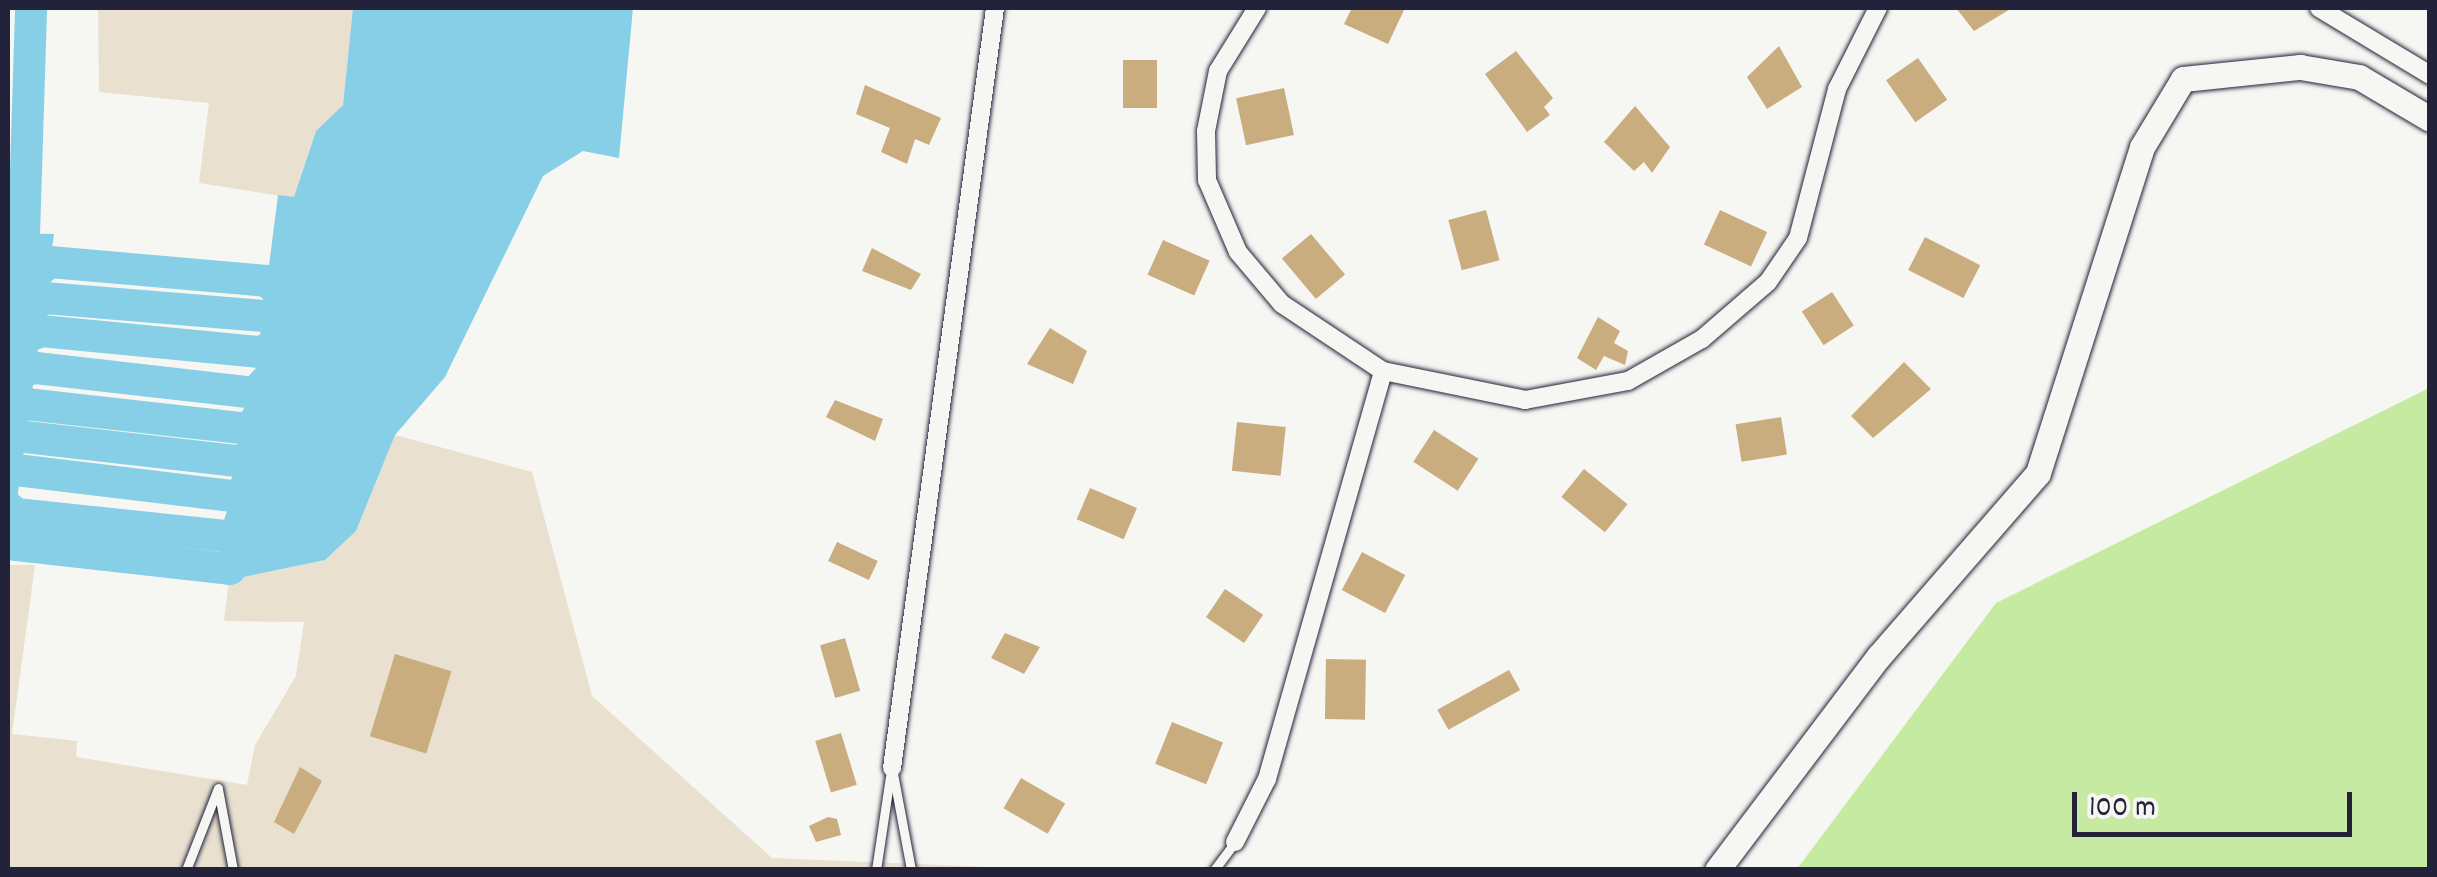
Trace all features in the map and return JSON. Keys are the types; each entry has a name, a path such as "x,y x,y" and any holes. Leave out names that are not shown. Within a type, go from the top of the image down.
{"street":[{"path":"892,768 995,8"},
{"path":"1257,8 1211,90 1206,168 1216,207 1268,292 1383,371 1491,396 1552,398 1628,381 1702,339 1751,301 1798,238 1837,88 1878,8"},
{"path":"2319,8 2430,75"},
{"path":"1717,870 1879,656 2038,474 2142,147 2184,79 2300,67 2358,77 2430,119"},
{"path":"1236,842 1267,779 1383,371"}],"lane":[{"path":"876,870 892,768"},
{"path":"892,768 911,870"},
{"path":"186,870 218,788 233,870"},
{"path":"1214,870 1236,842"}],"shaded area":[{"path":"98,8 353,8 343,105 316,131 294,198 199,183 209,103 99,92"},
{"path":"395,435 532,472 592,696 772,858 1036,869 8,870 8,565 35,565 12,734 77,741 76,757 247,785 255,745 296,676 304,622 224,621 229,580 325,560 356,531"}],"green space":[{"path":"2429,388 2429,869 1797,869 1996,603"}],"water":[{"path":"353,8 633,8 619,158 583,151 543,176 445,377 395,435 356,531 325,560 229,580 278,195 294,197 316,131 343,105"},
{"path":"8,233 54,234 8,565"}],"building":[{"path":"1352,8 1405,8 1388,44 1344,24"},
{"path":"1956,8 2012,8 1974,31"},
{"path":"1779,46 1802,87 1767,109 1747,77"},
{"path":"1516,51 1553,98 1544,107 1550,115 1527,132 1485,74"},
{"path":"1918,58 1947,100 1915,122 1886,80"},
{"path":"1123,60 1157,60 1157,108 1123,108"},
{"path":"865,85 941,118 929,145 915,139 907,164 881,152 890,128 856,114"},
{"path":"1284,88 1294,135 1246,145 1236,98"},
{"path":"1635,106 1670,147 1652,173 1644,162 1634,171 1604,142"},
{"path":"1486,210 1499,260 1462,270 1448,220"},
{"path":"1720,210 1767,232 1751,266 1704,244"},
{"path":"1311,234 1345,275 1316,299 1282,258"},
{"path":"1925,237 1980,265 1963,298 1908,270"},
{"path":"1163,240 1210,261 1194,295 1148,275"},
{"path":"872,248 921,274 911,290 862,271"},
{"path":"1832,292 1854,326 1824,345 1802,312"},
{"path":"1598,317 1620,331 1614,343 1628,351 1625,365 1604,356 1596,370 1577,358"},
{"path":"1050,328 1087,351 1073,384 1027,364"},
{"path":"1904,362 1931,389 1873,438 1851,416"},
{"path":"835,400 883,419 875,441 826,417"},
{"path":"1781,417 1787,455 1742,462 1736,424"},
{"path":"1237,422 1286,427 1281,476 1232,471"},
{"path":"1434,430 1478,459 1458,491 1413,462"},
{"path":"1584,469 1628,504 1605,532 1561,497"},
{"path":"1090,488 1137,508 1124,539 1077,519"},
{"path":"837,542 878,561 869,580 828,561"},
{"path":"1362,552 1405,575 1385,613 1342,590"},
{"path":"1225,589 1263,615 1244,643 1206,617"},
{"path":"1005,633 1040,647 1024,674 991,658"},
{"path":"845,638 860,691 835,698 820,645"},
{"path":"395,654 451,671 426,753 370,736"},
{"path":"1326,659 1366,660 1365,720 1325,719"},
{"path":"1509,670 1520,690 1448,730 1437,710"},
{"path":"1172,722 1223,743 1206,784 1155,764"},
{"path":"841,733 857,785 831,793 815,741"},
{"path":"300,767 322,781 294,834 274,822"},
{"path":"1021,778 1065,804 1048,834 1004,808"},
{"path":"828,817 837,819 841,835 816,842 809,826"}],"waterway":[{"path":"8,251 24,234 31,8"},
{"path":"8,295 50,262 268,281 296,311"},
{"path":"8,320 45,298 264,316 303,326"},
{"path":"8,345 41,331 260,352 299,335"},
{"path":"8,374 36,368 255,393 279,366"},
{"path":"8,402 250,429 265,405"},
{"path":"8,435 246,462 264,424"},
{"path":"8,469 241,497 254,466"},
{"path":"8,507 16,514 235,537 244,511"},
{"path":"8,544 230,569 244,527"}]}
